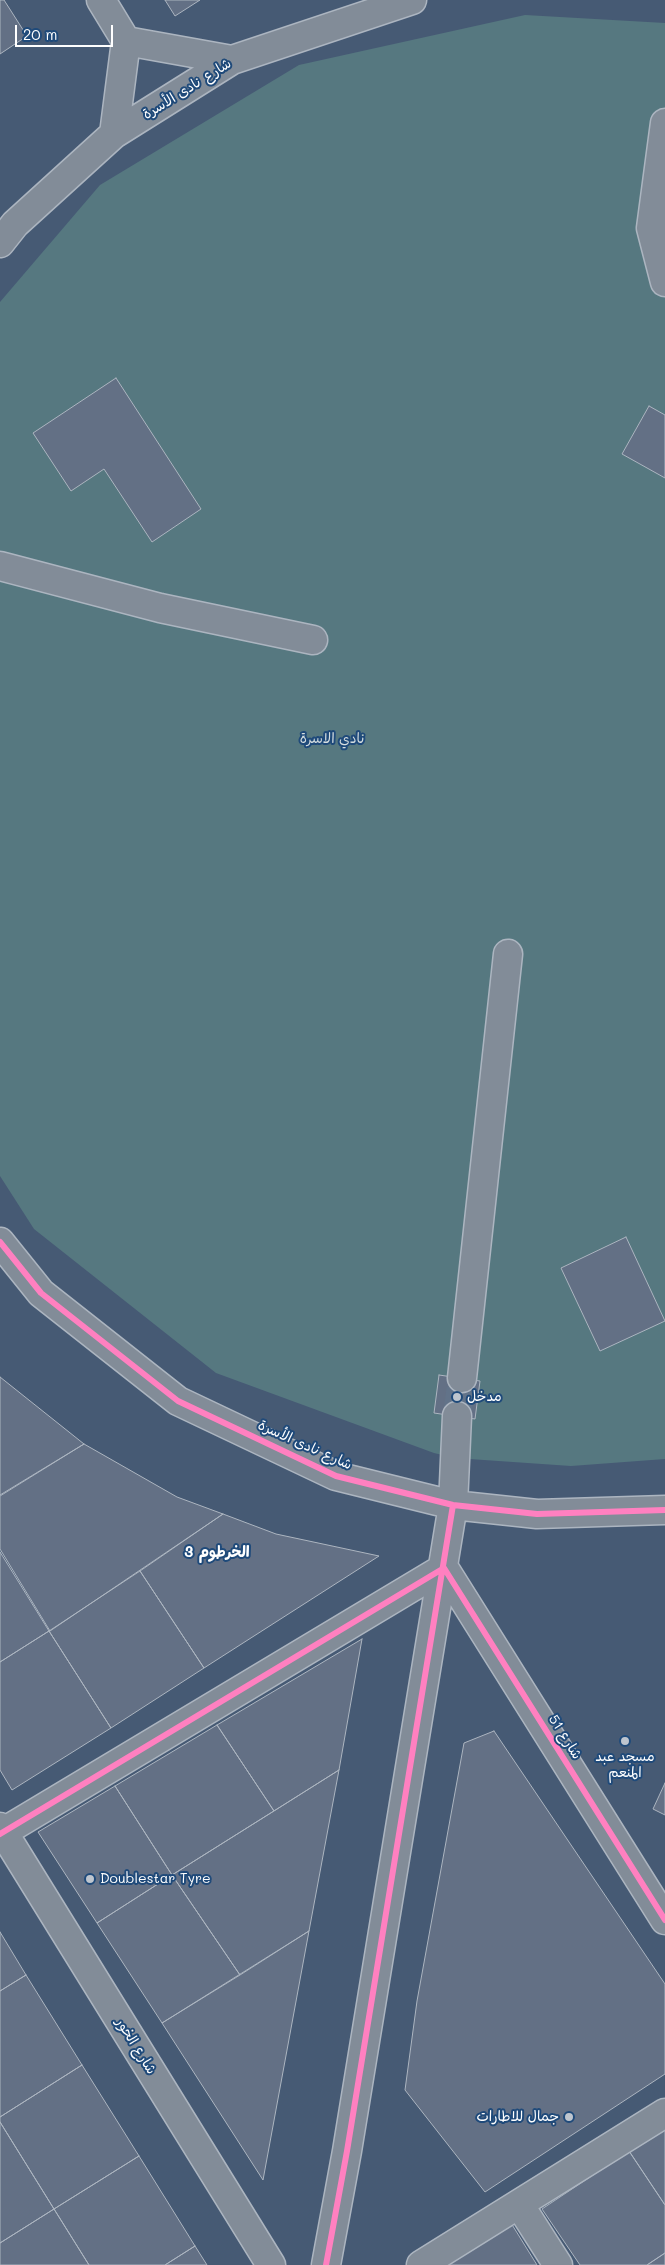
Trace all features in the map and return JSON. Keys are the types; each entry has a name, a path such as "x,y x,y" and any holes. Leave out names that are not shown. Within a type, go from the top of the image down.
{"street":[{"path":"101,0 126,41 114,134"},
{"name":"شارع نادى الأسرة","path":"0,243 14,224 114,134 232,60 412,0"},
{"path":"126,41 232,60"},
{"path":"665,123 651,228 665,282"},
{"path":"0,566 160,608 312,640"},
{"path":"462,1378 508,954"},
{"name":"شارع نادى الأسرة","path":"0,1242 40,1292 178,1401 336,1476 453,1505 537,1514 665,1510"},
{"path":"326,2265 347,2151 444,1568 453,1505 457,1416"},
{"path":"1,1831 444,1568"},
{"name":"شارع 51","path":"444,1568 665,1920"},
{"name":"شارع الخور","path":"1,1831 271,2265"},
{"path":"421,2265 665,2113"},
{"path":"519,2204 558,2265"}],"green space":[{"name":"نادي الاسرة","path":"525,15 665,23 665,1459 571,1466 455,1458 434,1453 216,1373 34,1229 0,1176 0,302 100,185 299,65"}],"building":[{"path":"0,0 4,0 27,36 0,54"},
{"path":"165,0 200,0 175,16"},
{"path":"116,378 201,509 152,542 104,469 71,491 33,433"},
{"path":"649,406 665,415 665,478 622,454"},
{"path":"626,1237 665,1321 600,1351 561,1268"},
{"name":"مدخل","path":"439,1375 480,1381 475,1419 434,1413"},
{"path":"0,1377 84,1444 0,1495"},
{"path":"84,1444 177,1497 223,1514 50,1631 0,1549 0,1496"},
{"path":"223,1514 276,1534 379,1556 204,1668 140,1571"},
{"path":"0,1552 49,1631 0,1662"},
{"path":"140,1571 204,1668 111,1728 49,1631"},
{"path":"49,1631 111,1728 12,1790 0,1770 0,1662"},
{"path":"362,1639 339,1770 274,1811 217,1725"},
{"path":"217,1725 274,1811 172,1875 115,1786"},
{"path":"494,1731 665,1984 665,2074 485,2192 405,2090 417,2001 464,1743"},
{"path":"339,1770 309,1931 240,1975 172,1875"},
{"path":"665,1783 665,1815 653,1809"},
{"path":"115,1786 172,1875 97,1923 38,1832"},
{"path":"172,1875 240,1975 162,2023 97,1923"},
{"path":"309,1931 263,2180 162,2023"},
{"path":"0,1932 26,1975 0,1991"},
{"path":"26,1975 82,2065 0,2117 0,1991"},
{"path":"82,2065 139,2156 54,2209 0,2122 0,2117"},
{"path":"0,2122 54,2209 0,2243"},
{"path":"665,2127 665,2205 629,2151"},
{"path":"629,2151 665,2205 665,2253 647,2265 580,2265 542,2209"},
{"path":"139,2156 195,2246 165,2265 89,2265 54,2209"},
{"path":"54,2209 89,2265 0,2265 0,2243"},
{"path":"511,2223 537,2265 445,2265"},
{"path":"195,2246 207,2265 165,2265"},
{"path":"665,2253 665,2265 647,2265"}],"tunnel":[{"path":"457,1416 462,1378"}],"cycle path":[{"path":"0,1242 41,1293 178,1401 336,1476 453,1505 537,1514 665,1510"},
{"path":"326,2265 347,2151 453,1505"},
{"path":"0,1834 444,1568 665,1920"}],"place":[{"name":"مدخل","path":"457,1397"},
{"name":"مسجد عبد المنعم","path":"625,1741"},
{"name":"Doublestar Tyre","path":"90,1879"},
{"name":"جمال للاطارات","path":"569,2117"}],"district":[{"name":"الخرطوم 3","path":"217,1552"}]}
